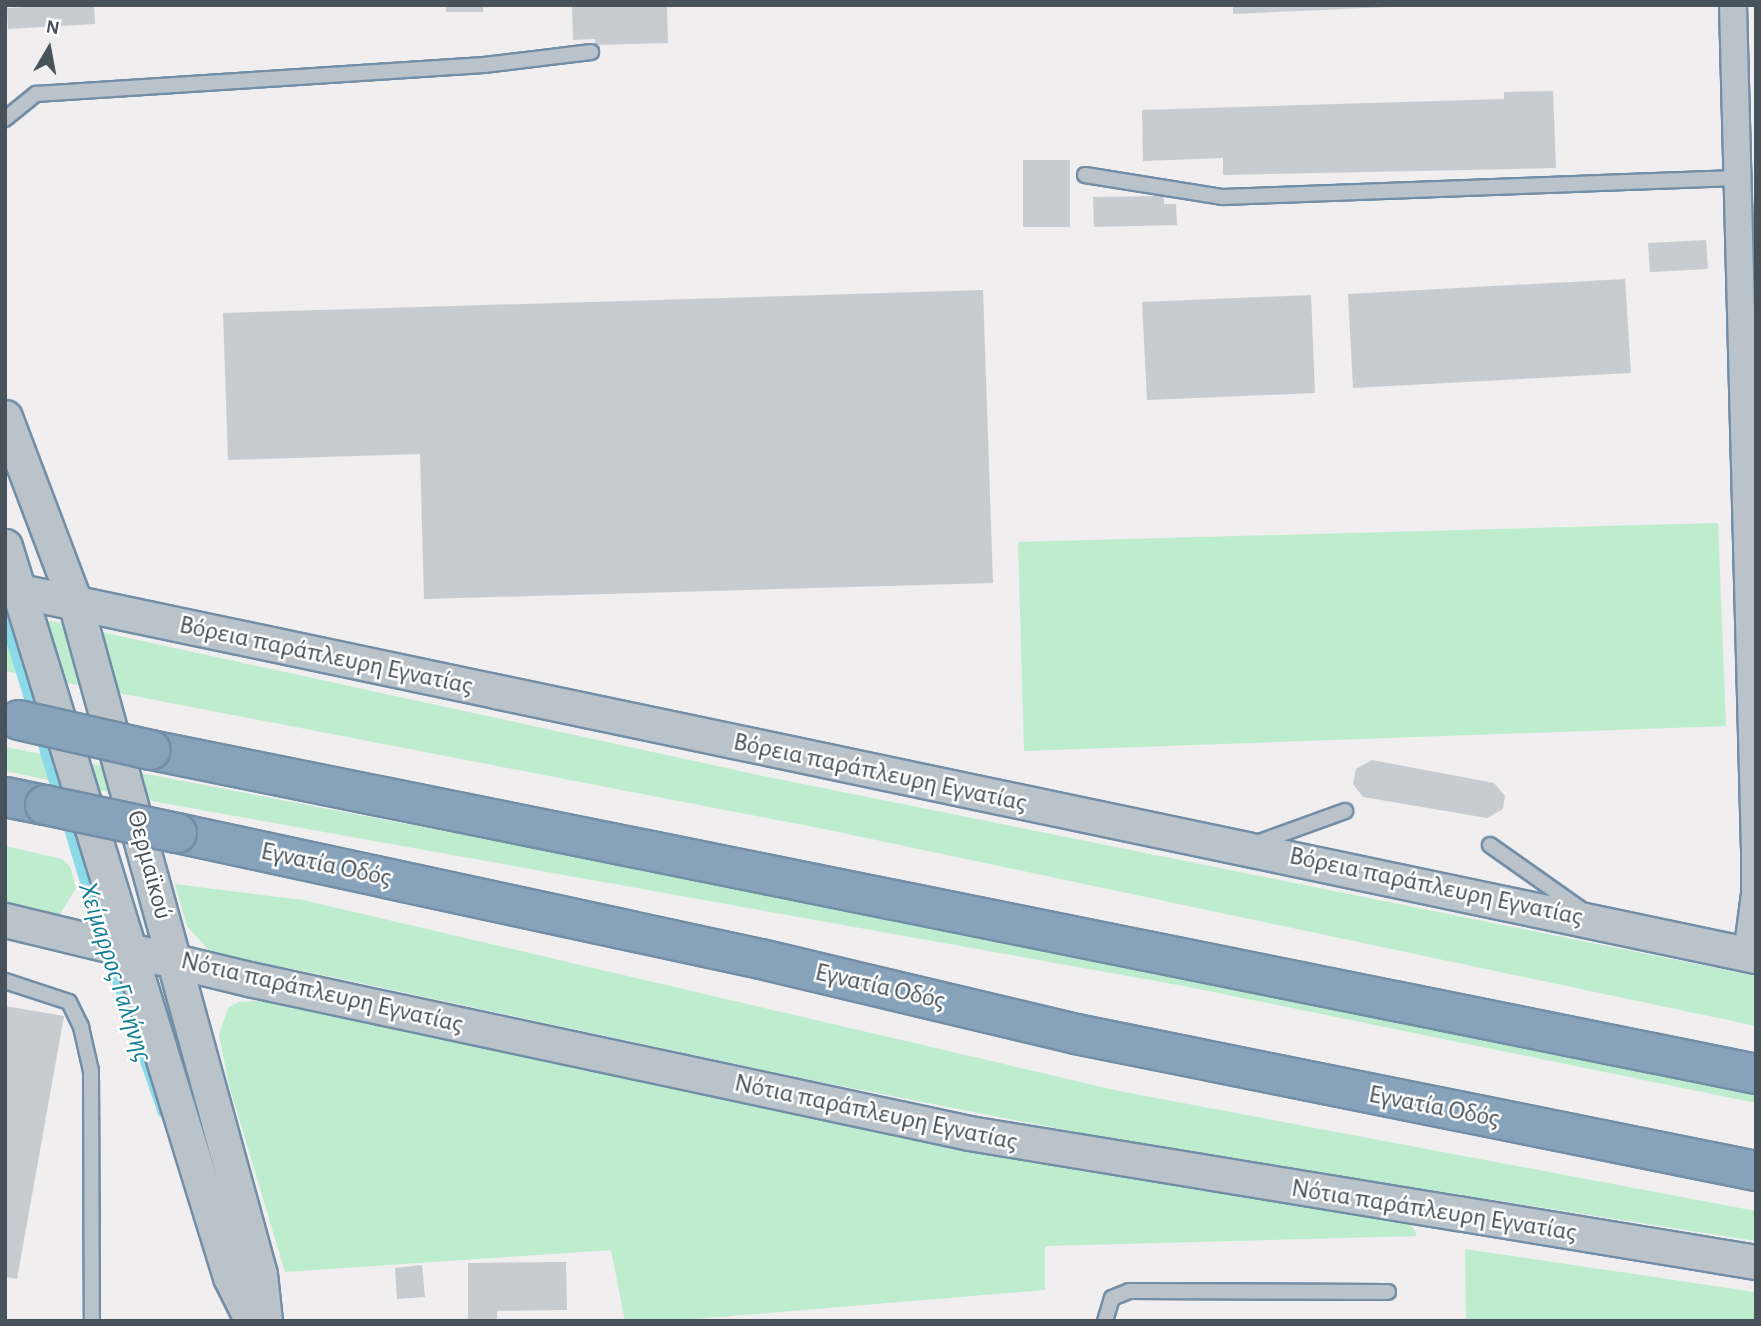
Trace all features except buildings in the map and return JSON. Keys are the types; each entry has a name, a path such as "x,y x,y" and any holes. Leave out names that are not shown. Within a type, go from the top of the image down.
{"highway":[{"path":"12,719 151,750 1756,1074"},
{"name":"Εγνατία Οδός","path":"5,797 761,959 1090,1037 1756,1171"}],"street":[{"path":"1733,5 1737,178 1748,242 1756,876 1751,955"},
{"name":"Θερμαϊκού","path":"5,417 75,602 176,960 260,1274 265,1321"},
{"name":"Θερμαϊκού","path":"5,546 12,590 230,1277 252,1321"},
{"name":"Βόρεια παράπλευρη Εγνατίας","path":"12,590 1751,955"},
{"name":"Νότια παράπλευρη Εγνατίας","path":"5,920 176,960 1060,1151 1756,1262"}],"lane":[{"path":"5,119 36,94 484,65 592,52"},
{"path":"1085,175 1223,197 1737,178"},
{"path":"1245,847 1345,811"},
{"path":"1489,845 1601,923"},
{"path":"5,981 69,1002 81,1027 91,1071 92,1321"},
{"path":"1105,1321 1112,1298 1129,1291 1388,1292"}],"green space":[{"path":"1718,523 1726,726 1024,751 1018,542"},
{"path":"5,611 763,776 1756,976 1756,1026 824,829 5,671"},
{"path":"5,747 1138,964 1756,1091 1756,1103 1189,987 168,804 5,771"},
{"path":"5,846 62,859 70,866 76,888 59,916 5,911"},
{"path":"175,884 303,900 1119,1091 1756,1211 1756,1241 1142,1145 811,1080 295,969 231,964 214,956 187,926"},
{"path":"277,1000 1113,1173 1411,1224 1417,1236 1045,1246 1045,1290 672,1321 625,1321 611,1250 285,1272 229,1085 219,1035 228,1008 239,1002"},
{"path":"1465,1249 1755,1292 1755,1321 1466,1321"}],"waterway":[{"name":"Χείμαρρος Γαλήνης","path":"5,621 34,714"},
{"name":"Χείμαρρος Γαλήνης","path":"40,735 59,798"},
{"name":"Χείμαρρος Γαλήνης","path":"66,819 102,938"},
{"name":"Χείμαρρος Γαλήνης","path":"107,952 163,1113"}]}
